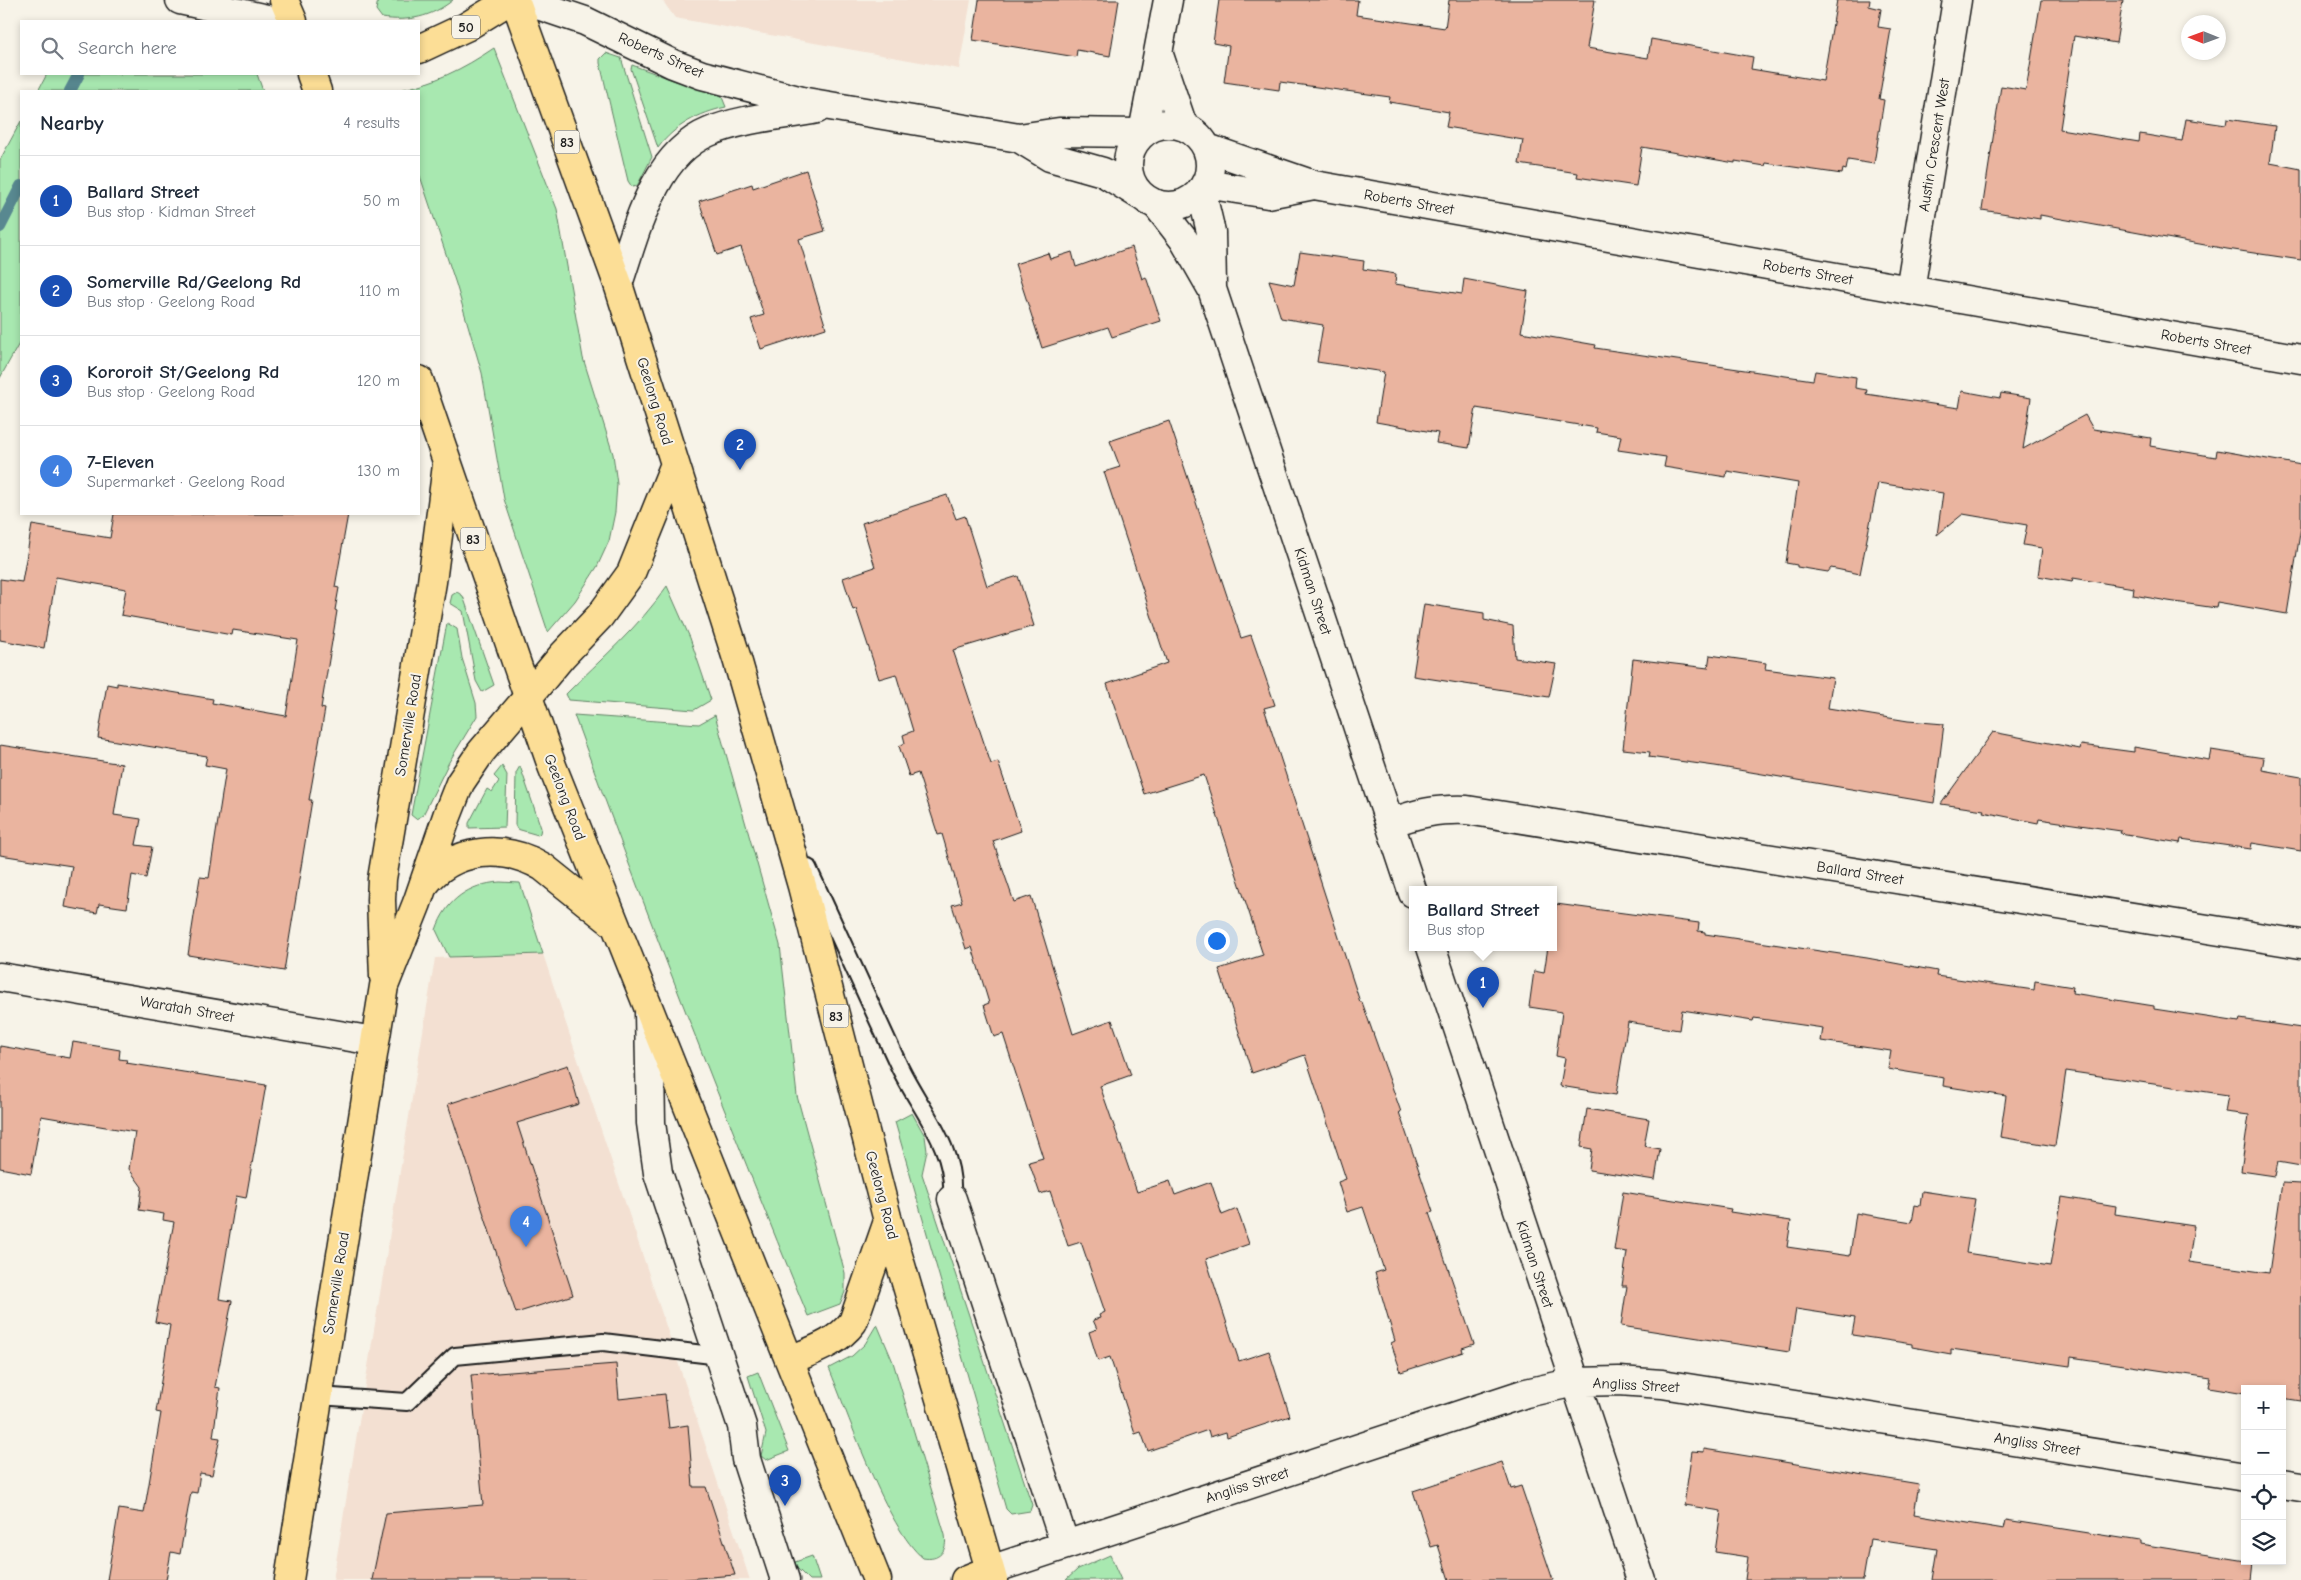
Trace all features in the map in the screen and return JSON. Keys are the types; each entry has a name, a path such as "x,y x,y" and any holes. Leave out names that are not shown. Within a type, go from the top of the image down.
{"main road":[{"path":"284,0 293,20"},
{"name":"50","path":"420,49 466,27 510,0"},
{"name":"Geelong Road","path":"515,0 618,284 740,668 780,807 888,1221 992,1575"},
{"path":"311,75 317,90"},
{"name":"Geelong Road","path":"420,383 552,766 877,1580"},
{"name":"Somerville Road","path":"289,1580 384,986 460,783 481,752 562,656 600,616 631,573 675,464"},
{"name":"Somerville Road","path":"384,986 382,879 432,582 447,465"},
{"path":"423,886 436,870 454,859 482,852 507,852 531,860 543,867 614,924"},
{"path":"790,1360 832,1342 843,1335 853,1322 888,1221"},
{"path":"965,1580 992,1575"}],"street":[{"path":"180,0 271,20"},
{"name":"Roberts Street","path":"523,0 585,21 673,64 702,75 786,98 1019,138 1059,132 1142,133"},
{"path":"1142,133 1159,55 1168,0"},
{"name":"Austin Crescent West","path":"1910,290 1957,0"},
{"path":"1159,55 1183,126"},
{"name":"Roberts Street","path":"618,284 639,224 657,182 667,165 681,150 697,137 730,125 831,107"},
{"path":"1162,123 1183,126 1193,131 1207,148 1210,172 1203,187 1193,198 1181,205 1169,206 1148,200 1132,184 1127,171 1128,158 1132,144 1142,133 1162,123"},
{"name":"Roberts Street","path":"1019,138 1050,157 1103,172 1148,200"},
{"name":"Roberts Street","path":"1207,148 1314,185 2301,359"},
{"name":"Roberts Street","path":"1203,187 1268,194 1314,185"},
{"name":"Kidman Street","path":"1203,187 1211,232 1212,289"},
{"name":"Kidman Street","path":"1148,200 1184,240 1212,289 1411,886"},
{"name":"Ballard Street","path":"1390,823 1417,813 1437,809 1467,810 2301,944"},
{"name":"Kidman Street","path":"1432,951 1641,1580"},
{"name":"Waratah Street","path":"0,977 374,1041"},
{"name":"Geelong Road","path":"649,1012 651,1123 657,1166 742,1426 746,1459 785,1580"},
{"name":"Geelong Road","path":"952,1199 1065,1545"},
{"name":"Angliss Street","path":"992,1575 1065,1545 1526,1393 1575,1382 1620,1381 1662,1384 2241,1477"},
{"path":"2286,1484 2301,1486"}],"lane":[{"name":"Geelong Road","path":"780,807 902,1072 943,1144 952,1177 952,1199"},
{"path":"318,1396 406,1402 455,1356 603,1342 720,1356"}],"shaded area":[{"path":"662,0 971,0 959,69 675,18"},
{"path":"543,954 750,1580 333,1580 435,958"}],"green space":[{"path":"378,0 453,0 437,11 419,17 392,19 382,18 376,10"},
{"path":"494,48 557,209 583,358 613,454 617,484 615,512 609,541 597,567 575,601 548,632 504,499 482,373 456,284 420,176 420,90 400,90 435,80 471,63"},
{"path":"606,53 621,58 652,157 637,186 632,187 628,181 600,63 600,59"},
{"path":"632,65 676,81 720,92 726,107 688,121 672,133 658,148 631,69"},
{"path":"46,75 257,75 263,90 39,90"},
{"path":"20,123 20,342 0,378 0,160"},
{"path":"667,586 690,638 711,700 694,710 569,700 566,694 632,629"},
{"path":"457,592 463,596 494,685 482,692 476,681 463,611 450,603 452,595"},
{"path":"447,623 457,629 462,658 476,703 477,716 449,762 423,815 416,819 411,815"},
{"path":"574,715 699,724 715,715 780,945 797,1096 845,1273 845,1292 840,1304 808,1316 688,1017"},
{"path":"502,766 507,775 505,827 469,828 469,823 487,789 492,792 499,781 494,776"},
{"path":"520,766 541,828 538,835 517,829 515,825 516,773"},
{"path":"489,883 520,883 543,954 449,957 436,930 446,910 452,902 469,890"},
{"path":"912,1113 925,1136 927,1151 922,1174 1032,1505 1030,1511 1011,1514 1006,1509 895,1122"},
{"path":"877,1324 893,1362 945,1535 944,1550 934,1558 923,1558 909,1543 896,1523 882,1497 829,1368 852,1356 865,1344"},
{"path":"758,1372 789,1451 766,1460 761,1456 766,1433 748,1376"},
{"path":"1110,1555 1121,1580 1066,1580 1078,1569"},
{"path":"812,1556 820,1580 809,1580 797,1568 795,1562"}],"building":[{"path":"979,0 1119,0 1110,56 1077,50 1076,57 973,40"},
{"path":"1219,0 1358,0 1356,15 1445,28 1449,0 1595,0 1587,48 1648,58 1651,39 1753,57 1751,69 1823,81 1837,0 1870,0 1869,6 1881,9 1878,27 1891,29 1879,99 1884,100 1874,164 1848,160 1846,170 1843,169 1842,174 1766,163 1765,166 1735,161 1735,163 1642,147 1636,186 1577,177 1578,173 1519,164 1523,140 1446,127 1449,112 1389,102 1390,97 1280,82 1279,90 1224,82 1229,46 1213,43"},
{"path":"2041,0 2123,0 2116,43 2074,36 2060,129 2139,142 2140,134 2182,141 2186,119 2226,125 2227,119 2275,126 2270,163 2301,169 2301,260 2227,249 2040,215 2040,219 1982,210 2001,86 2026,90"},
{"path":"806,170 825,231 799,239 826,328 761,349 751,319 764,315 741,247 717,255 699,201 752,184 753,188"},
{"path":"1132,247 1142,279 1146,277 1161,321 1112,337 1108,327 1042,348 1015,264 1048,253 1050,259 1072,252 1076,267"},
{"path":"1300,252 1364,261 1363,269 1396,274 1395,284 1462,294 1464,279 1528,291 1521,332 1596,345 1595,348 1813,380 1815,371 1856,377 1855,388 1867,390 1866,394 1959,408 1962,391 2000,398 2001,393 2031,398 2023,449 2085,415 2093,429 2151,438 2150,446 2216,457 2217,450 2301,465 2301,527 2287,614 2217,602 2216,608 2168,601 2133,595 2134,588 2073,578 2072,582 2038,576 2042,548 2023,545 2027,525 1963,514 1937,535 1943,493 1878,483 1860,574 1831,568 1828,572 1797,567 1797,565 1786,563 1798,483 1727,471 1726,477 1664,467 1666,457 1618,450 1621,436 1596,432 1597,428 1476,408 1469,448 1436,443 1438,433 1376,422 1384,372 1317,362 1323,325 1281,318 1269,280 1294,285"},
{"path":"1169,421 1241,638 1251,635 1275,705 1264,708 1360,1002 1362,1002 1401,1112 1399,1112 1433,1212 1429,1213 1474,1344 1462,1348 1463,1352 1401,1372 1391,1343 1395,1341 1375,1273 1384,1270 1363,1207 1347,1212 1338,1182 1346,1179 1305,1055 1252,1073 1219,969 1263,955 1204,775 1144,794 1107,684 1167,663 1104,472 1120,467 1110,441"},
{"path":"947,495 956,519 965,516 987,586 1018,576 1034,626 953,650 991,764 998,762 1021,831 993,841 1014,902 1031,896 1073,1034 1112,1020 1131,1075 1100,1086 1137,1192 1170,1181 1175,1195 1211,1182 1222,1215 1237,1209 1249,1244 1206,1259 1239,1361 1269,1351 1290,1416 1227,1437 1226,1432 1210,1437 1208,1430 1148,1451 1141,1432 1135,1434 1110,1357 1098,1361 1089,1332 1097,1329 1093,1320 1100,1318 1099,1315 1105,1312 1081,1242 1068,1246 1050,1191 1040,1194 1029,1162 1043,1158 1003,1034 994,1037 984,1005 989,1003 972,947 966,949 952,905 962,902 942,834 938,835 918,773 909,776 899,746 905,743 903,735 913,731 896,674 879,679 856,609 853,610 843,578 875,567 862,523"},
{"path":"114,515 348,515 335,587 339,588 335,610 337,611 321,708 325,709 309,800 312,800 284,971 188,955 200,877 209,878 226,769 205,765 207,756 98,738 107,684 117,686 117,683 213,699 212,703 286,716 298,640 233,630 232,635 121,615 126,589 56,577 44,648 0,640 0,579 22,582 32,525 110,538"},
{"path":"1424,604 1484,613 1484,620 1513,626 1515,658 1556,664 1549,697 1413,676"},
{"path":"1710,655 1766,663 1765,669 1833,678 1828,708 1908,721 1944,724 1934,803 1715,766 1649,757 1650,752 1623,749 1633,659 1708,668"},
{"path":"1993,732 2080,749 2081,745 2134,752 2134,747 2209,760 2211,750 2264,758 2262,770 2301,777 2301,851 2252,843 2251,849 2181,839 2180,843 2120,833 2121,831 2039,819 2038,823 1983,812 1984,810 1941,804"},
{"path":"0,745 122,764 114,815 141,819 136,845 152,847 146,878 132,875 127,908 99,904 97,913 65,907 72,866 0,855"},
{"path":"1557,904 1699,923 1698,931 1705,932 1705,934 1867,958 1937,971 1936,976 2034,990 2035,981 2073,987 2072,993 2154,1006 2154,1009 2239,1022 2240,1019 2301,1028 2301,1166 2278,1162 2275,1176 2241,1171 2249,1115 2225,1112 2228,1095 2066,1071 2055,1146 2000,1137 2006,1096 1943,1086 1944,1078 1888,1069 1891,1051 1821,1041 1823,1028 1754,1018 1753,1021 1682,1010 1679,1030 1628,1022 1616,1095 1560,1086 1565,1058 1556,1056 1562,1012 1529,1007 1534,971 1544,973 1547,951 1557,951"},
{"path":"73,1042 120,1050 119,1059 127,1060 126,1063 266,1085 246,1198 236,1196 219,1299 232,1301 215,1387 220,1388 213,1437 220,1438 212,1475 200,1473 197,1493 191,1492 180,1554 171,1552 166,1580 107,1580 119,1509 144,1513 161,1413 156,1412 170,1325 155,1322 174,1222 163,1220 164,1214 139,1210 142,1187 129,1169 135,1132 41,1116 31,1174 0,1168 0,1046 70,1058"},
{"path":"568,1065 579,1104 517,1123 573,1295 516,1313 448,1104"},
{"path":"1587,1109 1649,1119 1644,1146 1660,1149 1655,1180 1589,1170 1592,1149 1581,1147"},
{"path":"2282,1183 2301,1184 2301,1401 2286,1399 2286,1385 2241,1385 2241,1392 2209,1387 2211,1378 2071,1357 2070,1366 1951,1349 1951,1354 1912,1347 1912,1344 1852,1335 1855,1318 1796,1309 1789,1352 1621,1326 1627,1286 1622,1286 1627,1252 1614,1250 1623,1192 1731,1209 1730,1212 1791,1221 1787,1247 1850,1256 1856,1213 1912,1222 1915,1205 1920,1206 1922,1191 1975,1199 1966,1253 2050,1266 2062,1197 2116,1206 2115,1214 2194,1226 2189,1262 2269,1273"},
{"path":"616,1364 619,1399 665,1394 669,1428 688,1425 693,1487 706,1487 735,1575 674,1580 372,1580 386,1513 483,1505 471,1375"},
{"path":"1704,1449 1919,1484 1914,1514 2004,1529 2006,1520 2140,1541 2140,1544 2241,1560 2241,1565 2253,1565 2251,1580 1932,1580 1937,1549 1870,1539 1863,1580 1745,1580 1748,1557 1715,1552 1721,1511 1684,1505 1692,1451 1704,1452"},
{"path":"1502,1462 1511,1489 1521,1486 1553,1580 1449,1580 1438,1545 1431,1547 1413,1491"}],"waterway":[{"path":"71,90 78,75"},
{"path":"0,227 20,188"}],"place":[{"name":"Somerville Rd/Geelong Rd","path":"740,470"},
{"name":"Ballard Street","path":"1483,1008"},
{"name":"7-Eleven","path":"526,1247"},
{"name":"Kororoit St/Geelong Rd","path":"785,1506"}]}
